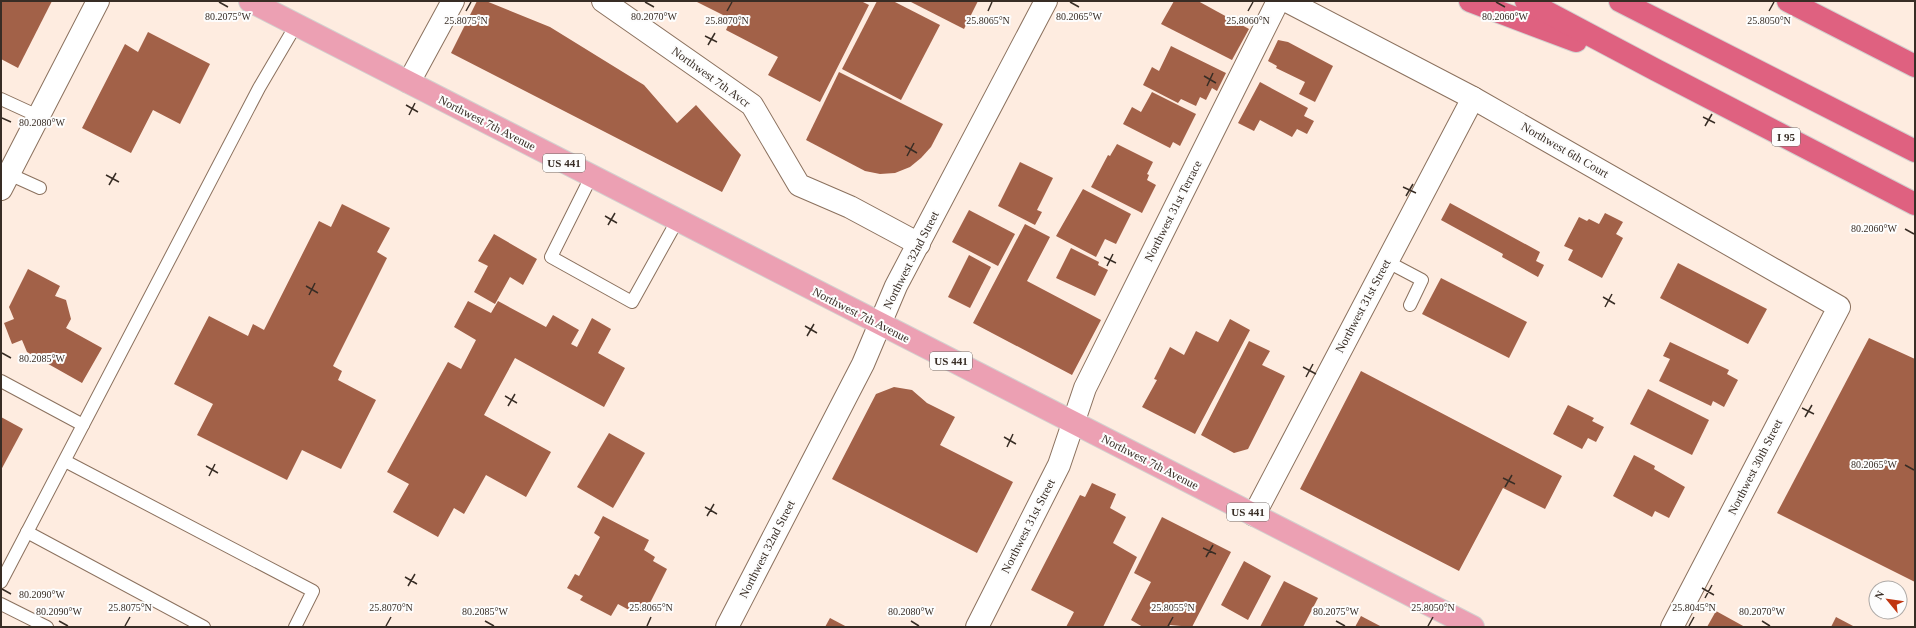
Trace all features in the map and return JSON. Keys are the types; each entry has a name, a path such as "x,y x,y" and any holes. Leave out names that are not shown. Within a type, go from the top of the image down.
{"highway":[{"path":"1470,1 1656,70"},
{"name":"I 95","path":"1526,1 1915,204"},
{"path":"1620,1 1915,151"},
{"path":"1788,1 1915,66"}],"main road":[{"name":"Northwest 7th Avenue","path":"250,1 1470,626"}],"street":[{"path":"5,181 98,1"},
{"path":"409,82 453,1"},
{"name":"Northwest 7th Avcr","path":"603,1 752,105 799,185 850,207 919,244"},
{"name":"Northwest 32nd Street","path":"727,627 863,364 896,286 1046,1"},
{"name":"Northwest 31st Terrace","path":"1073,423 1085,388 1278,1"},
{"name":"Northwest 6th Court","path":"1287,1 1473,98 1839,307"},
{"name":"Northwest 31st Street","path":"1254,515 1386,261 1473,98"},
{"name":"Northwest 30th Street","path":"1672,627 1839,307"},
{"name":"Northwest 31st Street","path":"977,627 1060,465 1073,423"}],"lane":[{"path":"1,582 259,88 296,25"},
{"path":"1,99 38,116"},
{"path":"591,177 551,257 632,302 677,221"},
{"path":"5,181 40,188"},
{"path":"1386,261 1422,280 1410,304"},
{"path":"1,381 83,425"},
{"path":"64,461 313,591 295,627"},
{"path":"27,532 204,627"},
{"path":"1,604 47,627"}],"building":[{"path":"1,1 52,1 18,68 1,59"},
{"path":"477,1 486,1 550,27 644,85 677,123 696,105 741,155 722,192 451,53"},
{"path":"695,1 861,1 869,5 820,102 768,75 778,57 726,30 731,19"},
{"path":"877,1 893,1 940,25 901,100 842,69"},
{"path":"909,1 978,1 964,29"},
{"path":"1174,1 1198,1 1249,29 1232,60 1161,24"},
{"path":"148,32 210,64 180,124 153,110 131,153 82,128 125,44 138,52"},
{"path":"1278,40 1288,42 1333,66 1315,102 1299,94 1305,82 1276,68 1277,66 1268,61"},
{"path":"1171,46 1226,73 1217,91 1212,88 1206,100 1200,97 1196,106 1181,99 1178,103 1143,85 1152,67 1159,71"},
{"path":"839,72 943,124 931,147 921,158 910,167 895,173 880,174 865,171 806,140"},
{"path":"1260,82 1308,108 1304,116 1314,121 1307,134 1297,129 1292,137 1260,120 1254,131 1238,123"},
{"path":"1152,92 1196,114 1180,146 1173,142 1170,148 1123,124 1132,107 1141,112"},
{"path":"1117,144 1153,162 1147,174 1149,175 1147,180 1156,185 1142,213 1091,187 1108,155 1110,156"},
{"path":"1020,162 1053,178 1037,210 1042,212 1035,225 998,206"},
{"path":"1083,189 1131,214 1116,244 1105,239 1096,257 1056,236"},
{"path":"1450,203 1540,252 1536,261 1544,265 1538,277 1502,257 1503,254 1441,220"},
{"path":"342,204 390,228 377,252 387,258 333,366 342,371 338,380 376,400 341,469 302,450 287,480 197,435 213,404 174,384 209,316 248,336 253,324 264,330 319,221 331,227"},
{"path":"969,210 1015,234 998,266 952,242"},
{"path":"1605,213 1623,222 1616,234 1623,238 1602,278 1568,260 1573,250 1564,246 1579,217 1587,221 1589,219 1599,224"},
{"path":"1025,224 1050,237 1027,281 1101,320 1072,375 973,323"},
{"path":"494,234 537,259 523,285 510,277 495,304 474,292 488,266 478,261"},
{"path":"1071,248 1099,262 1098,265 1108,270 1095,296 1056,278"},
{"path":"969,255 991,267 970,308 948,297"},
{"path":"1678,263 1767,309 1748,344 1660,298"},
{"path":"28,269 60,286 55,296 66,300 71,319 66,328 102,348 82,383 27,352 22,340 12,344 4,323 14,319 9,307"},
{"path":"1441,278 1527,322 1509,358 1422,314"},
{"path":"468,301 491,313 498,301 546,327 553,315 579,330 571,344 577,347 592,318 611,329 598,353 625,368 604,407 515,358 484,415 551,452 526,497 486,475 464,514 454,508 438,537 393,512 409,484 387,472 448,362 461,369 476,340 454,327"},
{"path":"1230,319 1250,330 1195,434 1142,407 1157,380 1154,379 1170,347 1184,355 1196,331 1218,342"},
{"path":"1869,338 1915,359 1915,582 1777,513"},
{"path":"1249,341 1270,351 1262,365 1285,376 1248,449 1234,453 1201,435"},
{"path":"1670,342 1729,370 1727,374 1738,380 1724,407 1713,401 1711,406 1659,381 1670,359 1663,356"},
{"path":"1361,371 1562,476 1545,509 1503,488 1459,571 1300,489"},
{"path":"894,387 912,390 927,403 955,417 940,445 1013,482 977,553 832,479 876,394"},
{"path":"1648,389 1709,420 1692,455 1630,424"},
{"path":"1568,405 1594,418 1592,421 1604,427 1596,442 1588,438 1582,449 1553,434"},
{"path":"1,417 23,429 1,470"},
{"path":"609,433 645,453 613,508 577,487"},
{"path":"1634,455 1655,466 1654,469 1685,487 1669,518 1655,511 1652,517 1613,496"},
{"path":"1092,483 1116,494 1110,508 1126,517 1113,543 1137,557 1103,627 1066,627 1074,612 1031,590 1080,495 1085,497"},
{"path":"603,516 649,540 644,550 655,557 653,561 667,569 646,611 632,605 629,610 618,604 611,616 580,600 583,596 567,588 575,574 579,576 600,537 594,533"},
{"path":"1162,517 1231,552 1192,627 1170,625 1169,627 1143,627 1131,620 1151,582 1134,573"},
{"path":"1244,561 1271,576 1248,620 1221,605"},
{"path":"1284,581 1318,598 1303,627 1260,627"},
{"path":"1716,611 1745,627 1707,627"},
{"path":"1361,616 1382,627 1355,627"},
{"path":"1836,617 1855,627 1831,627"},
{"path":"830,618 847,627 825,627"}]}
